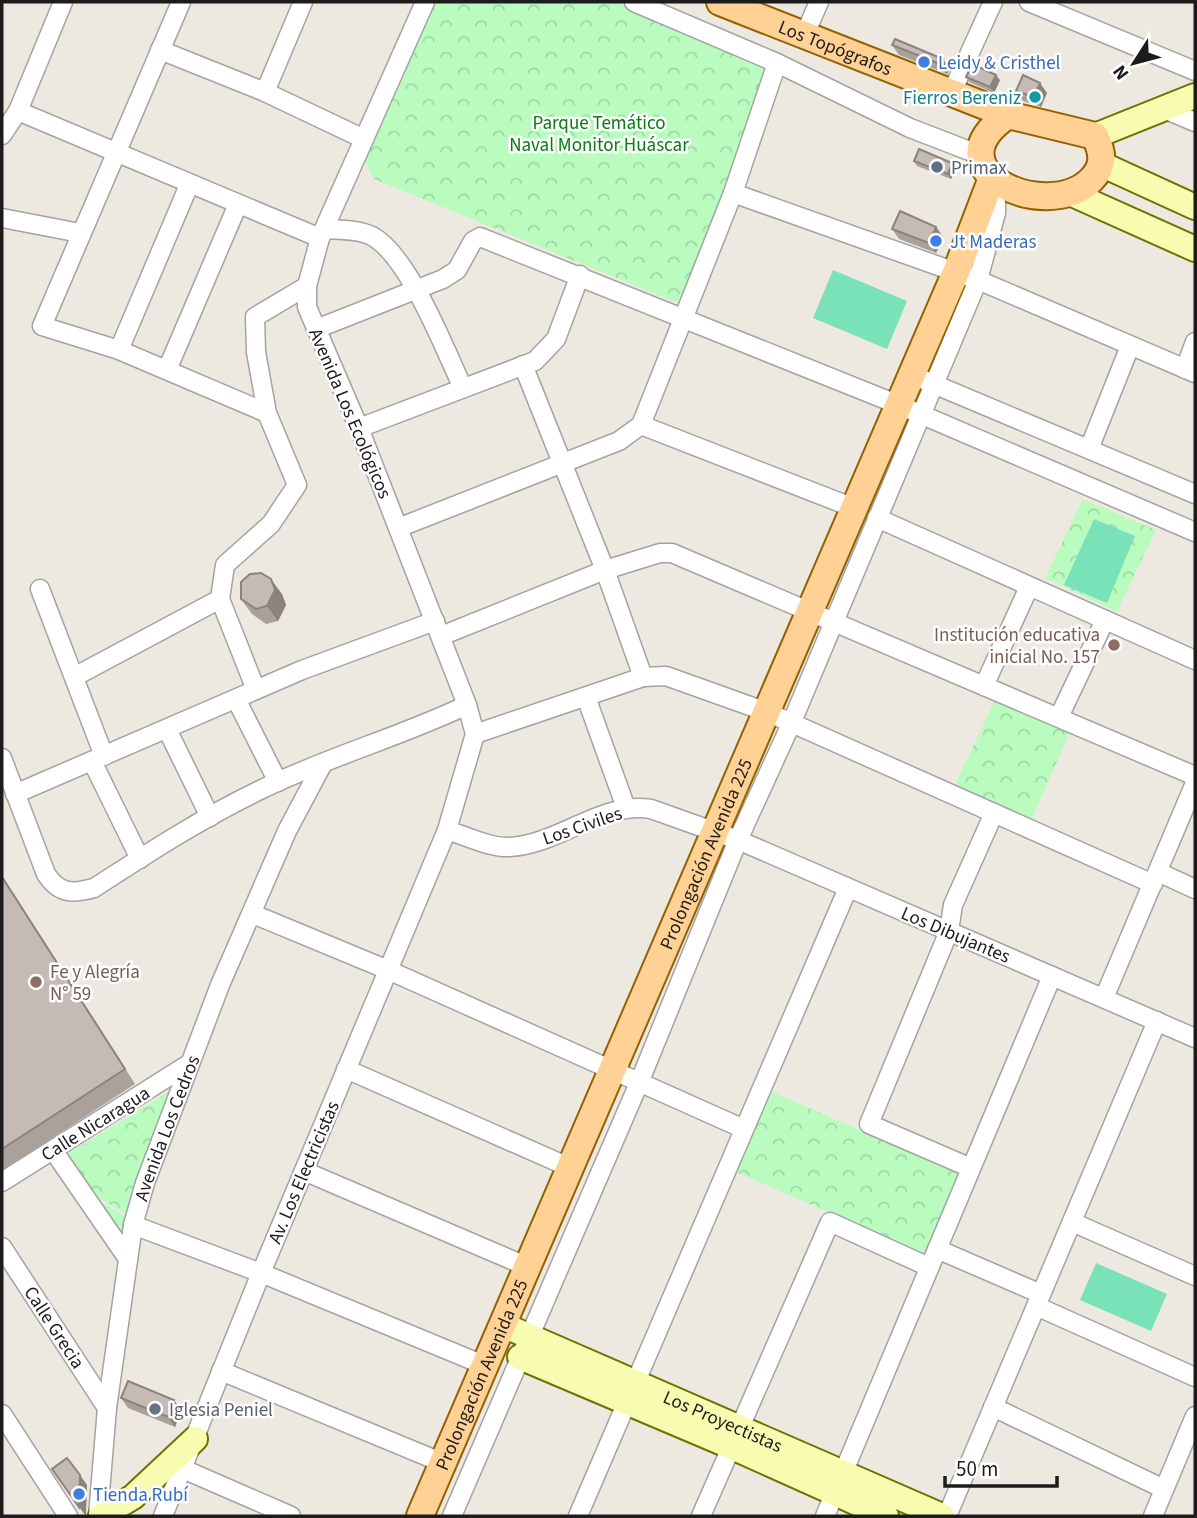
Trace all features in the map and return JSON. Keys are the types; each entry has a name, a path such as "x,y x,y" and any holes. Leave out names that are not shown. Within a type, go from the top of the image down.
{"main road":[{"name":"Los Topógrafos","path":"720,2 1008,116"},
{"path":"951,94 975,126 983,169 990,184 1044,196 1070,193 1085,186 1101,164 1102,150 1095,136 1008,116 986,133 981,150"},
{"name":"Prolongación Avenida 225","path":"420,1516 613,1071 727,835 767,712 821,617 866,513 967,276 990,184"}],"street":[{"path":"2,135 18,111 63,2"},
{"path":"181,2 42,326 119,350 267,413"},
{"path":"265,92 303,2"},
{"name":"Avenida Los Ecológicos","path":"425,2 322,233 307,286 307,307 359,428 438,628 475,734"},
{"path":"634,2 777,63 910,128 981,150"},
{"path":"804,36 819,2"},
{"path":"951,94 993,2"},
{"path":"1028,2 1193,64"},
{"path":"160,50 265,92 364,139"},
{"path":"398,528 619,441 641,425 733,193 777,63"},
{"path":"1095,136 1195,96"},
{"path":"1164,108 1195,122"},
{"path":"18,111 237,204 322,233 360,232 372,236 385,246 416,290 463,388"},
{"path":"1101,164 1195,207"},
{"path":"119,350 189,185"},
{"path":"733,193 967,276 1190,371 1195,342"},
{"path":"1070,193 1195,248"},
{"path":"167,370 237,204"},
{"path":"2,218 80,233"},
{"path":"316,329 416,290 457,270 476,237 684,317 1195,531"},
{"path":"359,428 534,361 556,340 580,275"},
{"path":"256,690 220,599 225,565 271,524 297,485 267,413 256,352 255,317 307,286"},
{"path":"1089,449 1130,346"},
{"path":"523,365 605,570 643,677"},
{"path":"923,379 1195,494"},
{"path":"641,425 866,513 1195,660"},
{"path":"15,794 256,690 660,553 672,553 1195,776"},
{"path":"984,686 1029,587"},
{"path":"40,589 74,677 98,758 140,859"},
{"path":"74,677 220,599"},
{"name":"Prolongación Avenida 225","path":"452,1516 639,1083 727,835 791,724 821,617"},
{"path":"1059,717 1105,620"},
{"path":"447,830 475,734 643,677 666,676 767,712 994,813 1155,878 1195,889"},
{"path":"586,697 626,808"},
{"path":"236,699 278,782"},
{"path":"3,764 46,873 53,885 65,892 94,888 211,817 278,782 418,729 467,705"},
{"path":"167,729 211,817"},
{"name":"Avenida Los Cedros","path":"99,1516 107,1408 133,1226 187,1065 287,831 322,765"},
{"path":"1104,998 1195,782"},
{"name":"Los Civiles","path":"447,830 495,845 511,847 556,836 626,808 651,808 727,835"},
{"path":"971,1168 869,1124 949,931 953,905 994,813"},
{"name":"Av. Los Electricistas","path":"163,1516 261,1273 447,830"},
{"name":"Los Dibujantes","path":"727,835 1195,1038"},
{"path":"578,1516 848,888"},
{"path":"253,914 388,970 744,1129"},
{"path":"825,1516 1052,976"},
{"path":"945,1516 1157,1021"},
{"name":"Calle Nicaragua","path":"2,1182 187,1065"},
{"path":"346,1069 571,1168"},
{"path":"53,1150 128,1259"},
{"path":"304,1171 528,1267"},
{"path":"701,1516 830,1222 929,1267"},
{"path":"1072,1222 1195,1276"},
{"path":"133,1226 261,1273 486,1366"},
{"name":"Calle Grecia","path":"2,1247 107,1408"},
{"path":"937,1249 1195,1377"},
{"name":"Los Proyectistas","path":"503,1325 525,1346 839,1483 945,1516"},
{"path":"221,1371 443,1463"},
{"path":"993,1407 1164,1489"},
{"path":"2,1414 68,1516"},
{"path":"1153,1516 1195,1416"},
{"name":"Avenida Los Cedros","path":"99,1516 133,1497 195,1439"},
{"path":"183,1469 291,1516"},
{"path":"839,1483 886,1516"}],"green space":[{"name":"Parque Temático Naval Monitor Huáscar","path":"430,2 618,2 748,56 769,68 685,306 374,179 364,160"},
{"path":"833,270 907,301 887,349 813,318"},
{"path":"1083,499 1156,530 1117,612 1045,578"},
{"path":"1094,519 1135,536 1107,603 1064,585"},
{"path":"995,700 1071,729 1031,821 954,787"},
{"path":"768,1090 961,1174 926,1254 733,1171"},
{"path":"170,1091 127,1215 79,1185 62,1157"},
{"path":"87,1195 129,1218 119,1236"},
{"path":"1096,1263 1167,1294 1151,1331 1080,1300"}],"building":[{"path":"895,39 943,59 940,64 892,45"},
{"path":"972,64 996,75 990,87 966,77"},
{"path":"1023,75 1040,83 1034,97 1016,91"},
{"name":"Primax","path":"919,149 952,163 948,174 914,161"},
{"path":"900,211 936,227 929,243 892,229"},
{"path":"261,573 271,579 275,590 267,606 256,609 241,599 241,582 250,574"},
{"name":"Fe y Alegría N° 59","path":"2,877 125,1069 2,1149"},
{"path":"128,1381 174,1400 168,1417 121,1398"},
{"path":"67,1458 80,1475 79,1507 52,1469"}],"place":[{"name":"Leidy & Cristhel","path":"924,62"},
{"name":"Fierros Bereniz","path":"1035,97"},
{"name":"Primax","path":"937,167"},
{"name":"Jt Maderas","path":"936,241"},
{"name":"Institución educativa inicial No. 157","path":"1114,645"},
{"name":"Fe y Alegría N° 59","path":"36,982"},
{"name":"Iglesia Peniel","path":"155,1409"},
{"name":"Tienda Rubí","path":"79,1494"}]}
